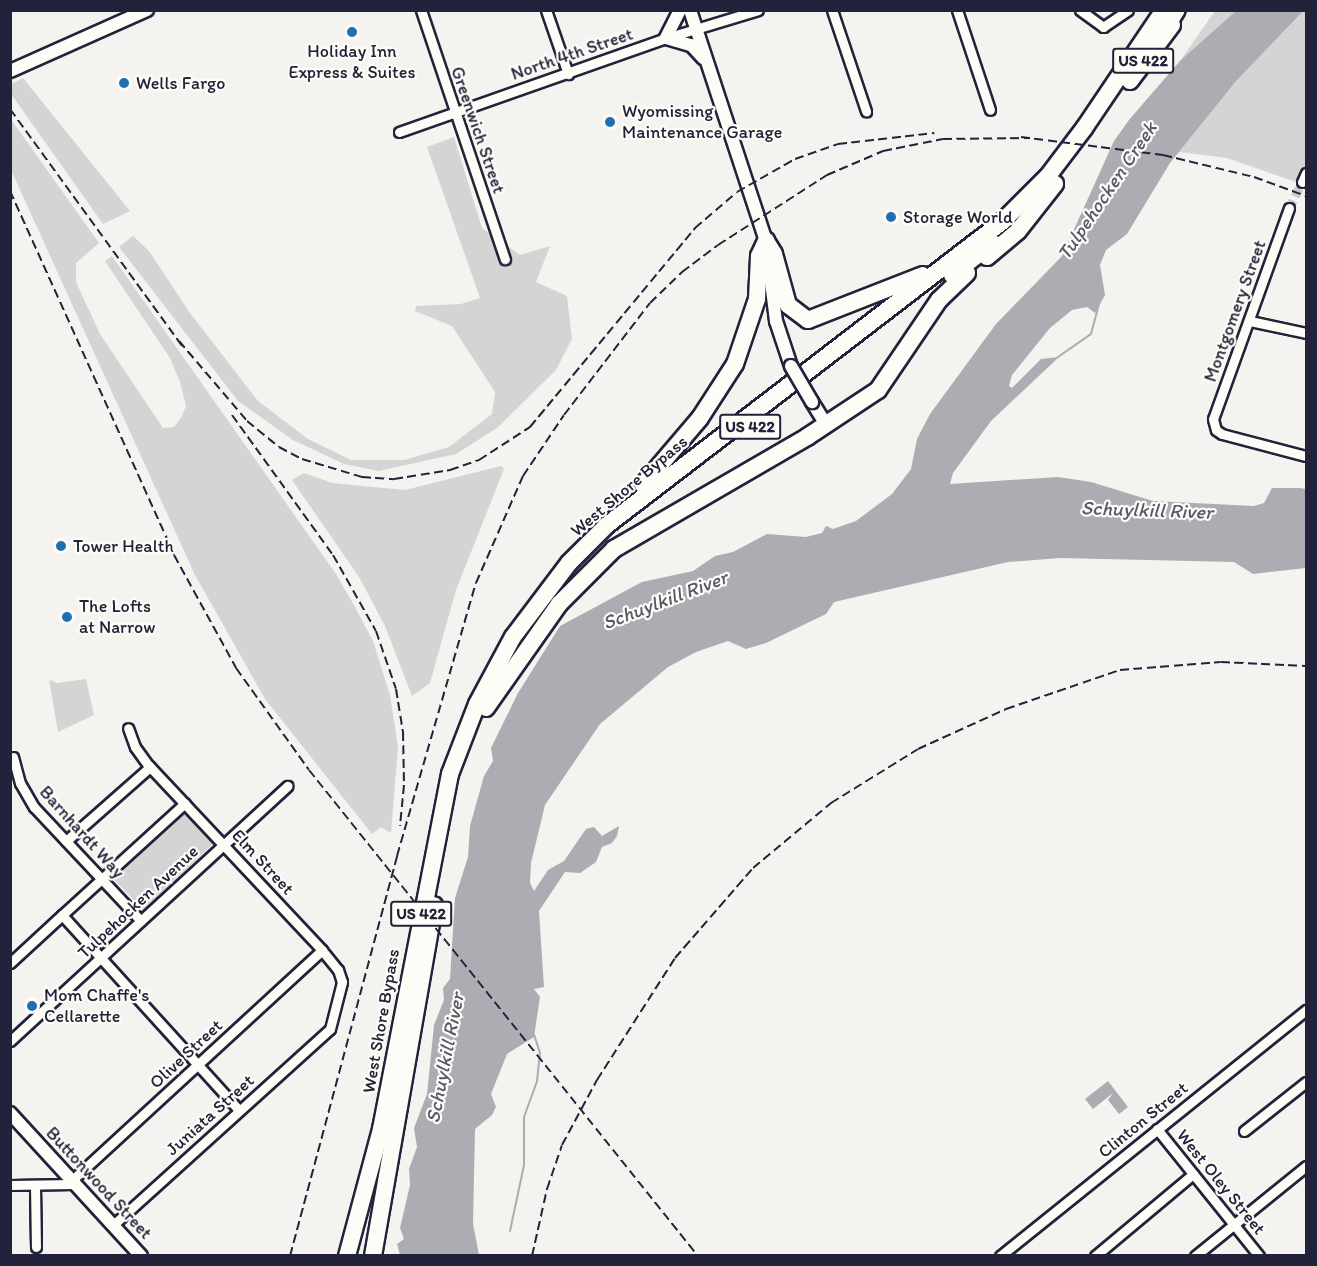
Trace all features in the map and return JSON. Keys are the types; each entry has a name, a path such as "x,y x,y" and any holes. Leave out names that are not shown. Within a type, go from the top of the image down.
{"highway":[{"name":"West Shore Bypass","path":"347,1256 381,1129 450,774 477,704 513,637 545,591 607,525 652,488 923,284 1023,201 1085,127 1164,10"},
{"name":"West Shore Bypass","path":"373,1256 445,834 460,777 486,708 510,663 546,608 606,540 663,492 973,260 1016,225 1054,184 1108,111 1177,10"},
{"path":"1108,111 1182,10"},
{"path":"486,708 559,604 614,549 825,423 885,383 945,292 1018,231 1054,184"},
{"path":"766,241 774,254 788,305 798,316 813,320 917,278 1023,201"},
{"path":"545,591 578,544 638,490 679,446 728,377 751,323 759,289 759,256 766,241"}],"street":[{"path":"10,71 147,10"},
{"name":"Greenwich Street","path":"421,10 505,259"},
{"path":"546,10 568,74"},
{"path":"680,10 666,38 691,45 707,63"},
{"path":"690,10 766,241 776,321 791,366 825,423"},
{"name":"North 4th Street","path":"399,132 666,38 758,10"},
{"path":"832,10 866,111"},
{"path":"957,10 990,110"},
{"path":"1080,10 1103,27 1128,10"},
{"name":"Montgomery Street","path":"1289,208 1214,425 1222,434 1306,456"},
{"path":"1250,321 1306,333"},
{"name":"Elm Street","path":"129,728 135,747 150,767 225,844 338,970 342,982 330,1029"},
{"name":"Barnhardt Way","path":"13,757 23,792 141,921"},
{"path":"66,841 150,767"},
{"name":"Tulpehocken Avenue","path":"10,1041 287,786"},
{"path":"10,963 185,803"},
{"path":"62,915 239,1110"},
{"name":"Olive Street","path":"73,1183 322,950"},
{"name":"Clinton Street","path":"1000,1256 1306,1010"},
{"name":"Juniata Street","path":"113,1225 330,1029"},
{"path":"1244,1131 1306,1082"},
{"name":"Buttonwood Street","path":"10,1113 141,1256"},
{"name":"Buttonwood Street","path":"10,1124 30,1135"},
{"name":"West Oley Street","path":"1157,1129 1259,1256"},
{"path":"1195,1256 1306,1166"},
{"path":"1095,1256 1193,1174"},
{"path":"10,1185 73,1183"},
{"path":"34,1185 36,1246"}],"shaded area":[{"path":"1215,11 1306,11 1306,166 1296,182 1227,158 1179,152 1129,120 1180,61"},
{"path":"23,78 130,211 103,224 11,94 11,84"},
{"path":"10,118 99,243 76,263 76,282 100,334 163,428 174,427 186,406 180,382 170,358 105,261 112,256 336,574 355,607 373,641 390,695 398,747 391,833 381,827 372,834 265,699 195,575 11,170"},
{"path":"454,137 482,228 520,255 550,246 536,282 567,296 572,339 556,370 497,428 456,454 379,471 344,464 293,440 238,401 119,247 133,236 149,251 190,313 258,401 308,439 351,460 404,460 449,447 492,414 495,392 452,326 415,311 416,306 461,304 480,298 427,147"},
{"path":"501,466 504,469 456,590 430,683 412,696 385,626 359,577 292,480 304,473 332,483 405,490"},
{"path":"49,679 56,683 86,679 94,715 58,732"},
{"path":"183,810 214,842 144,910 113,878"}],"water":[{"path":"1237,10 1303,11 1236,81 1170,163 1127,234 1106,250 1100,265 1105,295 1095,313 1087,307 1072,310 1050,328 1012,375 1009,386 1012,388 1041,359 1059,357 991,421 953,473 950,484 1058,477 1091,482 1153,501 1254,506 1264,503 1272,488 1306,489 1306,568 1253,574 1234,562 1060,558 1008,562 834,602 826,614 766,643 746,649 728,641 696,652 668,667 600,724 545,805 531,863 530,883 534,891 548,870 564,861 586,829 594,827 602,836 619,826 617,836 612,843 602,847 596,862 580,873 565,872 539,911 544,987 534,989 540,997 534,1037 507,1054 491,1094 496,1107 492,1115 475,1129 473,1224 479,1255 400,1255 397,1244 404,1239 400,1228 410,1185 409,1169 417,1147 414,1128 427,1094 434,1025 444,1000 443,988 450,979 455,898 468,857 470,826 484,776 493,761 491,748 518,693 560,626 642,582 693,571 715,556 733,552 767,534 806,537 822,533 826,526 833,529 856,521 892,494 911,469 917,439 930,414 996,324 1062,256 1114,141 1180,61"},
{"path":"1108,1081 1128,1107 1119,1114 1108,1100 1113,1093 1093,1109 1085,1099"}],"waterway":[{"path":"1058,357 1091,334 1099,304"},
{"path":"510,1231 524,1165 524,1117 537,1081 540,1053 534,1035"}],"tunnel":[{"path":"1289,208 1302,182"}],"railway":[{"path":"10,109 183,347"},
{"path":"179,341 247,421 279,447 302,459 362,477 394,479 450,470 479,460 530,427 695,228 737,192 795,159 838,144 934,133"},
{"path":"1021,137 1163,155 1254,177 1306,196"},
{"path":"290,1256 397,856 476,583 523,476 564,415 650,303 682,272 718,245 827,175 883,151 943,139 1030,138"},
{"path":"10,191 174,555 236,668 309,770 698,1256"},
{"path":"232,415 333,555 376,631 396,689 403,732 404,785 400,826"},
{"path":"532,1256 547,1189 562,1145 597,1080 675,958 753,868 831,803 918,749 1006,709 1120,670 1221,662 1306,666"}],"place":[{"name":"Holiday Inn Express & Suites","path":"352,32"},
{"name":"Wells Fargo","path":"124,83"},
{"name":"Wyomissing Maintenance Garage","path":"610,122"},
{"name":"Storage World","path":"891,217"},
{"name":"Tower Health","path":"61,546"},
{"name":"The Lofts at Narrow","path":"67,617"},
{"name":"Mom Chaffe's Cellarette","path":"32,1006"}],"water label":[{"name":"Tulpehocken Creek","path":"1107,191"},
{"name":"Schuylkill River","path":"1147,510"},
{"name":"Schuylkill River","path":"665,600"},
{"name":"Schuylkill River","path":"445,1058"}]}
